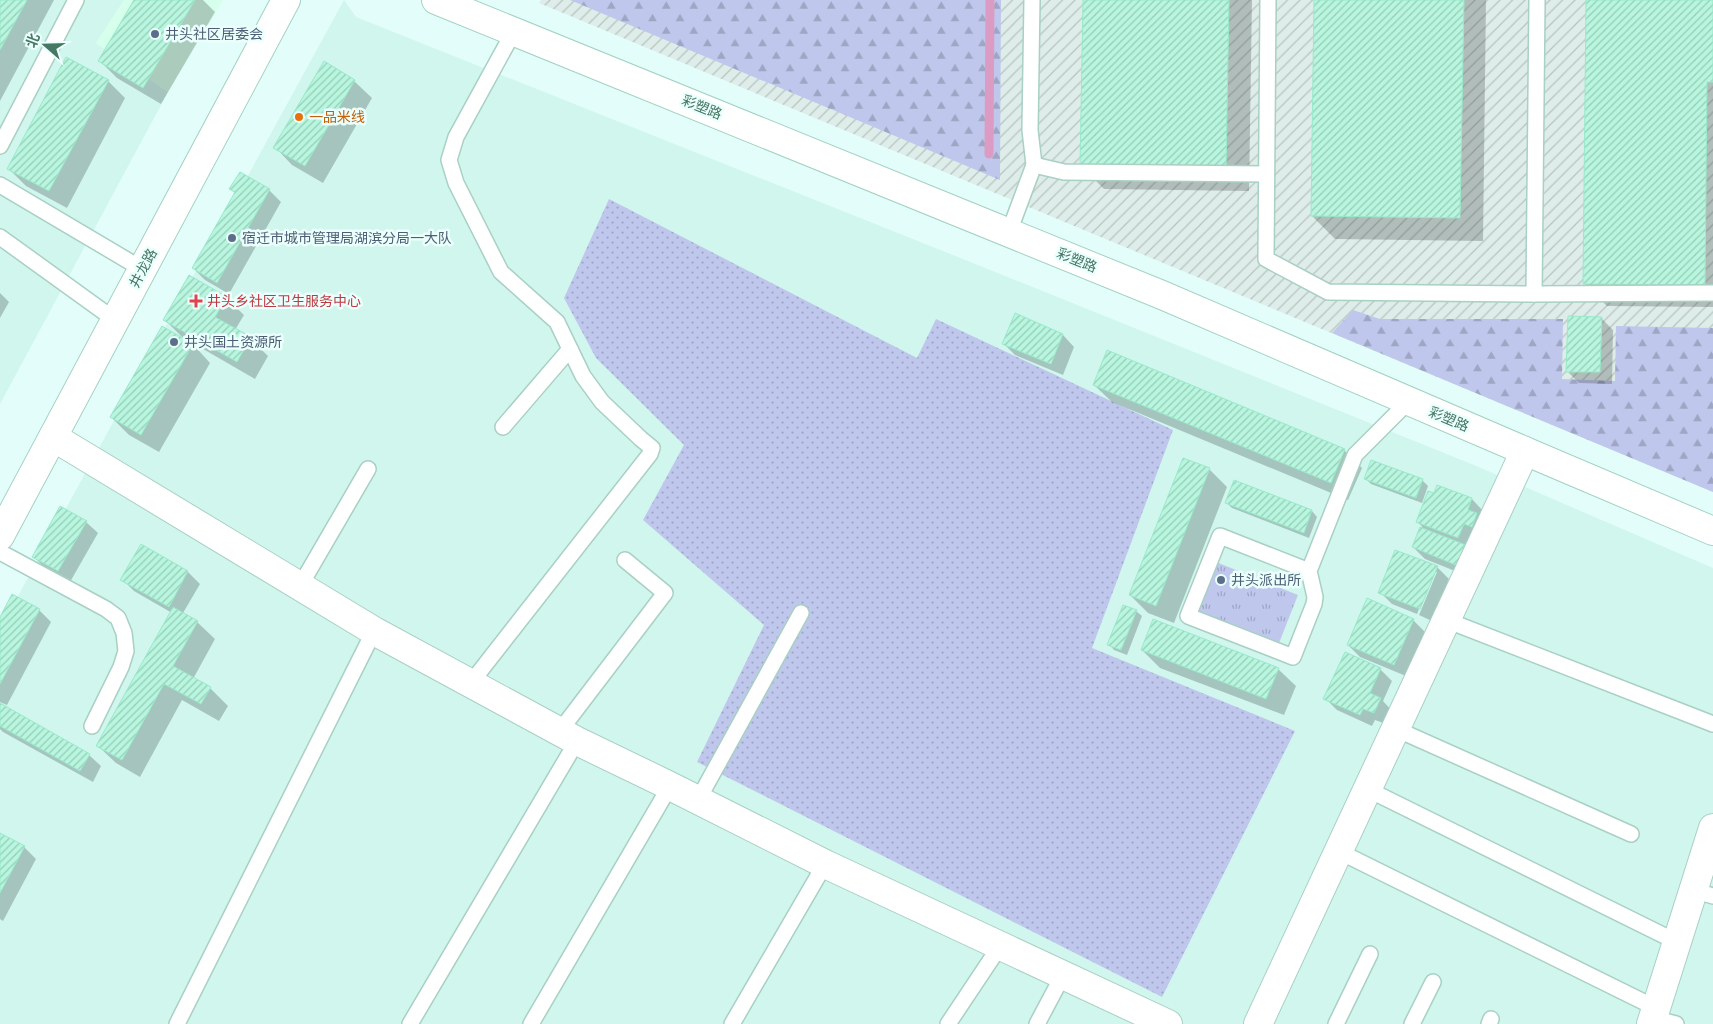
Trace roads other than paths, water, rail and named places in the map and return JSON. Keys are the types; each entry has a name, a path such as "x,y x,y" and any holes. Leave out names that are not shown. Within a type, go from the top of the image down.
{"street":[{"name":"井龙路","path":"0,536 286,0"},
{"name":"彩塑路","path":"436,0 1162,295 1713,531"},
{"path":"52,437 374,631 568,737 825,864 1063,975 1153,1021"},
{"path":"1258,1024 1525,452"},
{"path":"1659,1018 1677,942 1703,893 1713,828"}],"lane":[{"path":"0,146 76,0"},
{"path":"1009,232 1034,165 1030,130 1032,0"},
{"path":"1268,0 1265,174 1266,259 1328,292 1713,293"},
{"path":"1534,294 1536,0"},
{"path":"470,684 650,454 652,448 597,396 582,376 557,322 501,272 456,183 449,160 456,137 514,31"},
{"path":"1034,165 1064,172 1265,174"},
{"path":"0,185 142,269"},
{"path":"0,237 115,320"},
{"path":"503,426 570,349"},
{"path":"1309,571 1220,536 1188,616 1293,658 1314,604 1315,597 1309,571 1354,455 1409,402"},
{"path":"300,586 368,469"},
{"path":"0,552 106,609 118,618 124,633 126,651 121,667 92,726"},
{"path":"410,1024 568,737 665,593 625,560"},
{"path":"698,800 801,613"},
{"path":"1446,620 1713,724"},
{"path":"177,1024 374,631"},
{"path":"1396,728 1631,834"},
{"path":"531,1024 670,786"},
{"path":"1367,789 1677,942"},
{"path":"1338,851 1659,1018"},
{"path":"732,1024 825,864"},
{"path":"948,1024 1000,946"},
{"path":"1336,1024 1370,954"},
{"path":"1037,1024 1063,975"},
{"path":"1412,1024 1433,982"}],"waterway":[{"path":"989,154 990,0"}],"place":[{"name":"井头社区居委会","path":"155,34"},
{"name":"一品米线","path":"299,117"},
{"name":"宿迁市城市管理局湖滨分局一大队","path":"232,238"},
{"name":"井头乡社区卫生服务中心","path":"196,301"},
{"name":"井头国土资源所","path":"174,342"},
{"name":"井头派出所","path":"1221,580"}]}
